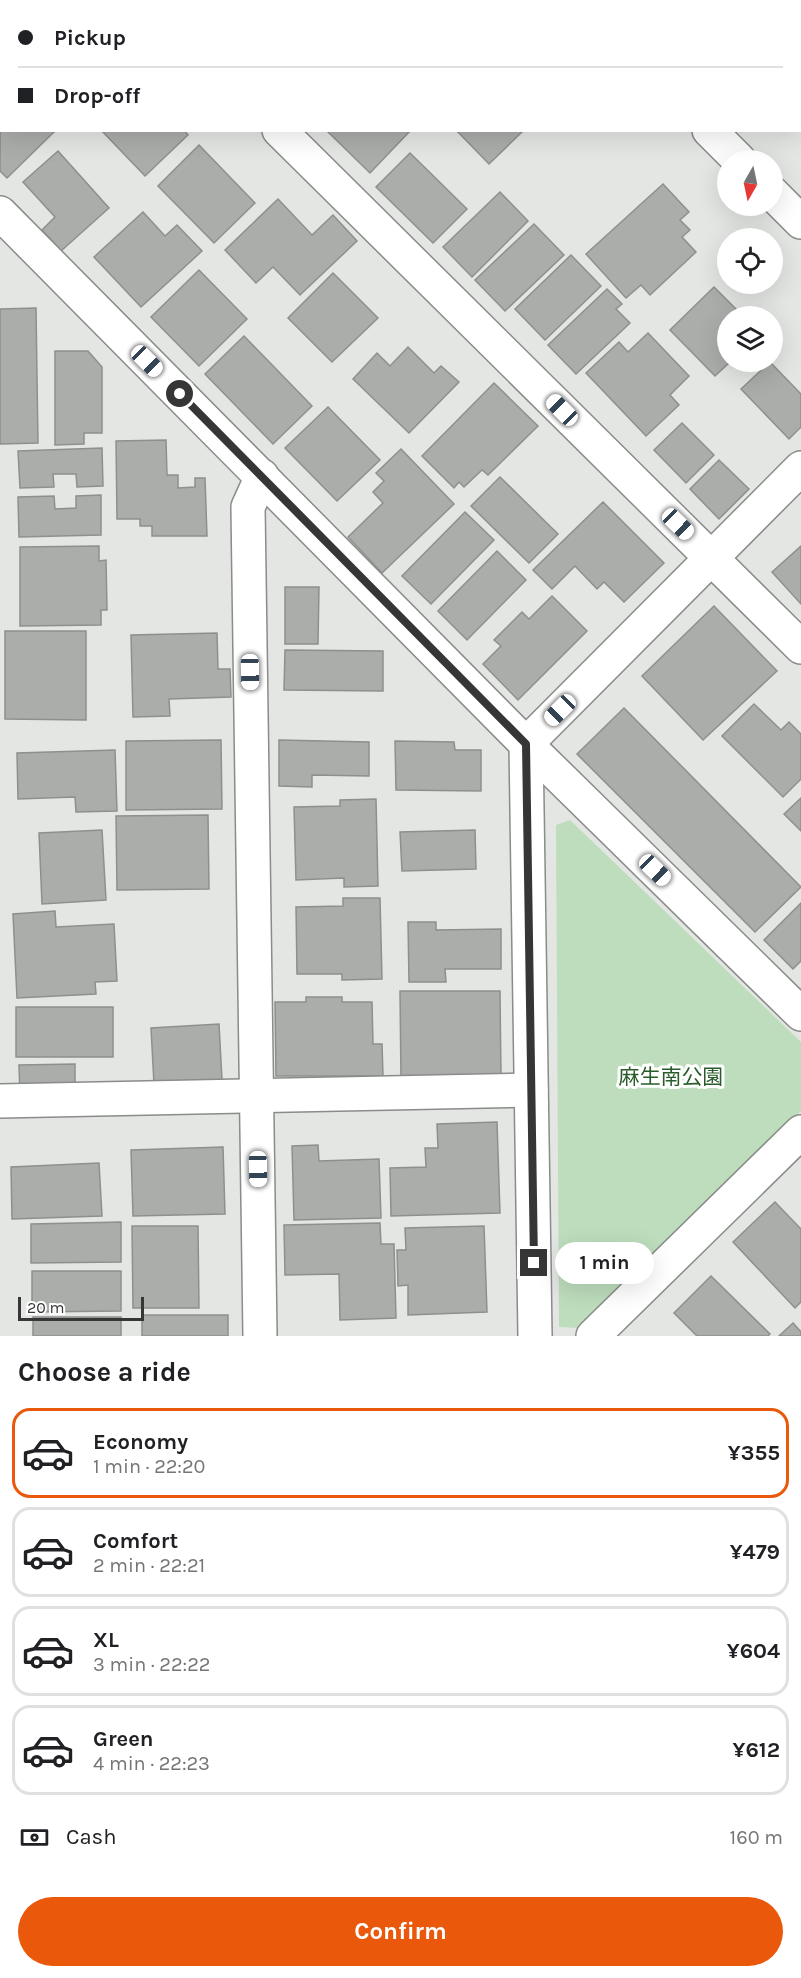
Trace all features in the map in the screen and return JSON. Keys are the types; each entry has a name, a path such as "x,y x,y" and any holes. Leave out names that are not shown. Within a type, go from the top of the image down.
{"street":[{"path":"281,132 801,647"},
{"path":"711,132 729,150"},
{"path":"783,205 801,222"},
{"path":"0,213 526,744 801,1014"},
{"path":"535,1336 526,744 801,468"},
{"path":"260,1336 248,507 262,476"},
{"path":"0,1101 531,1090"},
{"path":"593,1336 801,1132"}],"green space":[{"name":"麻生南公園","path":"570,820 801,1042 801,1111 580,1328 559,1327 556,825"}],"building":[{"path":"0,132 54,132 7,178 0,171"},
{"path":"103,132 186,132 188,135 145,176"},
{"path":"328,132 409,132 370,173"},
{"path":"458,132 522,132 489,164"},
{"path":"199,145 255,203 214,243 158,186"},
{"path":"58,151 109,208 61,251 42,230 55,217 23,182"},
{"path":"410,153 467,209 433,243 376,187"},
{"path":"663,184 689,212 680,220 690,230 682,237 696,252 650,295 641,285 626,298 586,254"},
{"path":"500,192 528,221 472,277 443,247"},
{"path":"278,199 312,235 333,215 357,241 300,295 273,267 256,283 225,250"},
{"path":"143,212 165,236 177,225 202,251 141,307 94,257"},
{"path":"534,224 564,255 505,311 475,280"},
{"path":"571,255 601,286 545,340 515,309"},
{"path":"199,270 247,319 199,366 151,317"},
{"path":"333,273 378,318 332,362 288,318"},
{"path":"714,287 717,294 721,294 733,306 717,306 717,372 719,372 715,376 670,330"},
{"path":"607,289 622,304 616,309 630,323 576,374 548,345"},
{"path":"36,308 38,443 0,444 0,309"},
{"path":"648,333 689,376 670,395 679,405 646,436 586,373 619,342 628,352"},
{"path":"244,336 312,406 273,444 205,374"},
{"path":"408,347 434,373 441,366 459,382 409,433 353,379 377,353 390,366"},
{"path":"55,351 88,351 102,367 102,433 84,433 84,444 55,445"},
{"path":"759,372 780,372 801,394 801,427 789,439 741,389"},
{"path":"494,383 538,426 488,475 482,470 464,487 459,482 454,488 422,456"},
{"path":"328,407 380,460 337,501 285,448"},
{"path":"682,423 714,455 686,483 654,450"},
{"path":"166,440 167,475 178,475 178,488 195,487 195,478 205,478 207,536 152,536 152,526 140,526 140,519 117,519 116,441"},
{"path":"102,448 103,486 77,487 76,474 53,474 54,487 20,488 18,451"},
{"path":"401,449 454,504 382,573 348,537 383,503 373,492 384,481 376,473"},
{"path":"719,460 749,489 719,519 690,489"},
{"path":"500,477 558,534 529,563 471,506"},
{"path":"101,495 101,535 19,537 18,497 54,496 55,509 76,508 76,496"},
{"path":"603,502 664,563 624,602 604,582 597,589 575,566 552,589 533,570"},
{"path":"465,512 494,540 431,604 402,576"},
{"path":"99,546 99,561 106,560 107,610 101,610 101,625 20,626 20,547"},
{"path":"801,546 801,604 772,572"},
{"path":"497,551 526,580 467,640 438,611"},
{"path":"285,587 319,587 318,644 285,644"},
{"path":"552,596 587,631 518,700 483,664 501,646 494,640 522,612 529,619"},
{"path":"714,606 777,671 703,740 642,676"},
{"path":"5,631 86,631 86,720 5,719"},
{"path":"217,633 218,669 230,669 231,697 169,699 170,716 133,717 131,635"},
{"path":"285,650 383,651 383,691 284,690"},
{"path":"754,704 781,730 789,722 801,734 801,779 783,797 722,736"},
{"path":"624,708 801,887 755,932 577,754"},
{"path":"221,740 222,809 126,810 126,741"},
{"path":"279,740 369,742 369,776 312,775 312,787 279,786"},
{"path":"395,741 454,742 455,750 481,750 481,791 396,790"},
{"path":"115,750 117,811 76,812 75,797 18,799 17,753"},
{"path":"801,798 801,831 784,814"},
{"path":"376,799 378,886 344,887 344,878 296,880 294,807 340,806 340,800"},
{"path":"208,815 209,889 117,890 116,816"},
{"path":"102,830 106,900 42,904 39,833"},
{"path":"475,830 476,869 402,871 400,832"},
{"path":"343,898 380,898 382,979 342,980 342,974 297,974 296,907 343,906"},
{"path":"801,903 801,961 793,969 764,940"},
{"path":"55,911 56,927 114,924 117,981 95,982 96,994 17,998 13,914"},
{"path":"408,922 436,922 436,930 501,929 501,969 445,969 446,982 409,982"},
{"path":"400,991 500,991 501,1077 401,1079"},
{"path":"306,997 342,997 342,1002 372,1002 373,1044 382,1044 383,1076 276,1076 275,1002 306,1002"},
{"path":"16,1007 113,1007 113,1057 16,1057"},
{"path":"219,1024 222,1080 154,1084 151,1028"},
{"path":"75,1064 75,1095 20,1096 19,1065"},
{"path":"497,1122 500,1213 391,1216 390,1168 426,1167 425,1148 438,1148 437,1124"},
{"path":"318,1145 319,1161 379,1159 381,1218 294,1220 292,1146"},
{"path":"223,1147 225,1214 133,1216 131,1150"},
{"path":"99,1163 102,1216 12,1219 11,1167"},
{"path":"775,1202 801,1229 801,1302 795,1308 733,1242"},
{"path":"121,1222 121,1262 31,1263 31,1224"},
{"path":"380,1223 381,1244 394,1244 396,1318 340,1320 339,1274 285,1275 284,1225"},
{"path":"132,1226 198,1226 199,1308 133,1308"},
{"path":"484,1226 487,1312 408,1315 408,1285 398,1286 397,1250 406,1250 405,1228"},
{"path":"32,1271 121,1271 121,1311 32,1312"},
{"path":"711,1276 770,1334 768,1336 697,1336 674,1313"},
{"path":"142,1315 228,1315 228,1336 142,1336"},
{"path":"33,1317 121,1317 121,1336 33,1336"},
{"path":"793,1323 801,1332 801,1336 779,1336"}],"route":[{"path":"180,394 526,744 534,1263"}]}
